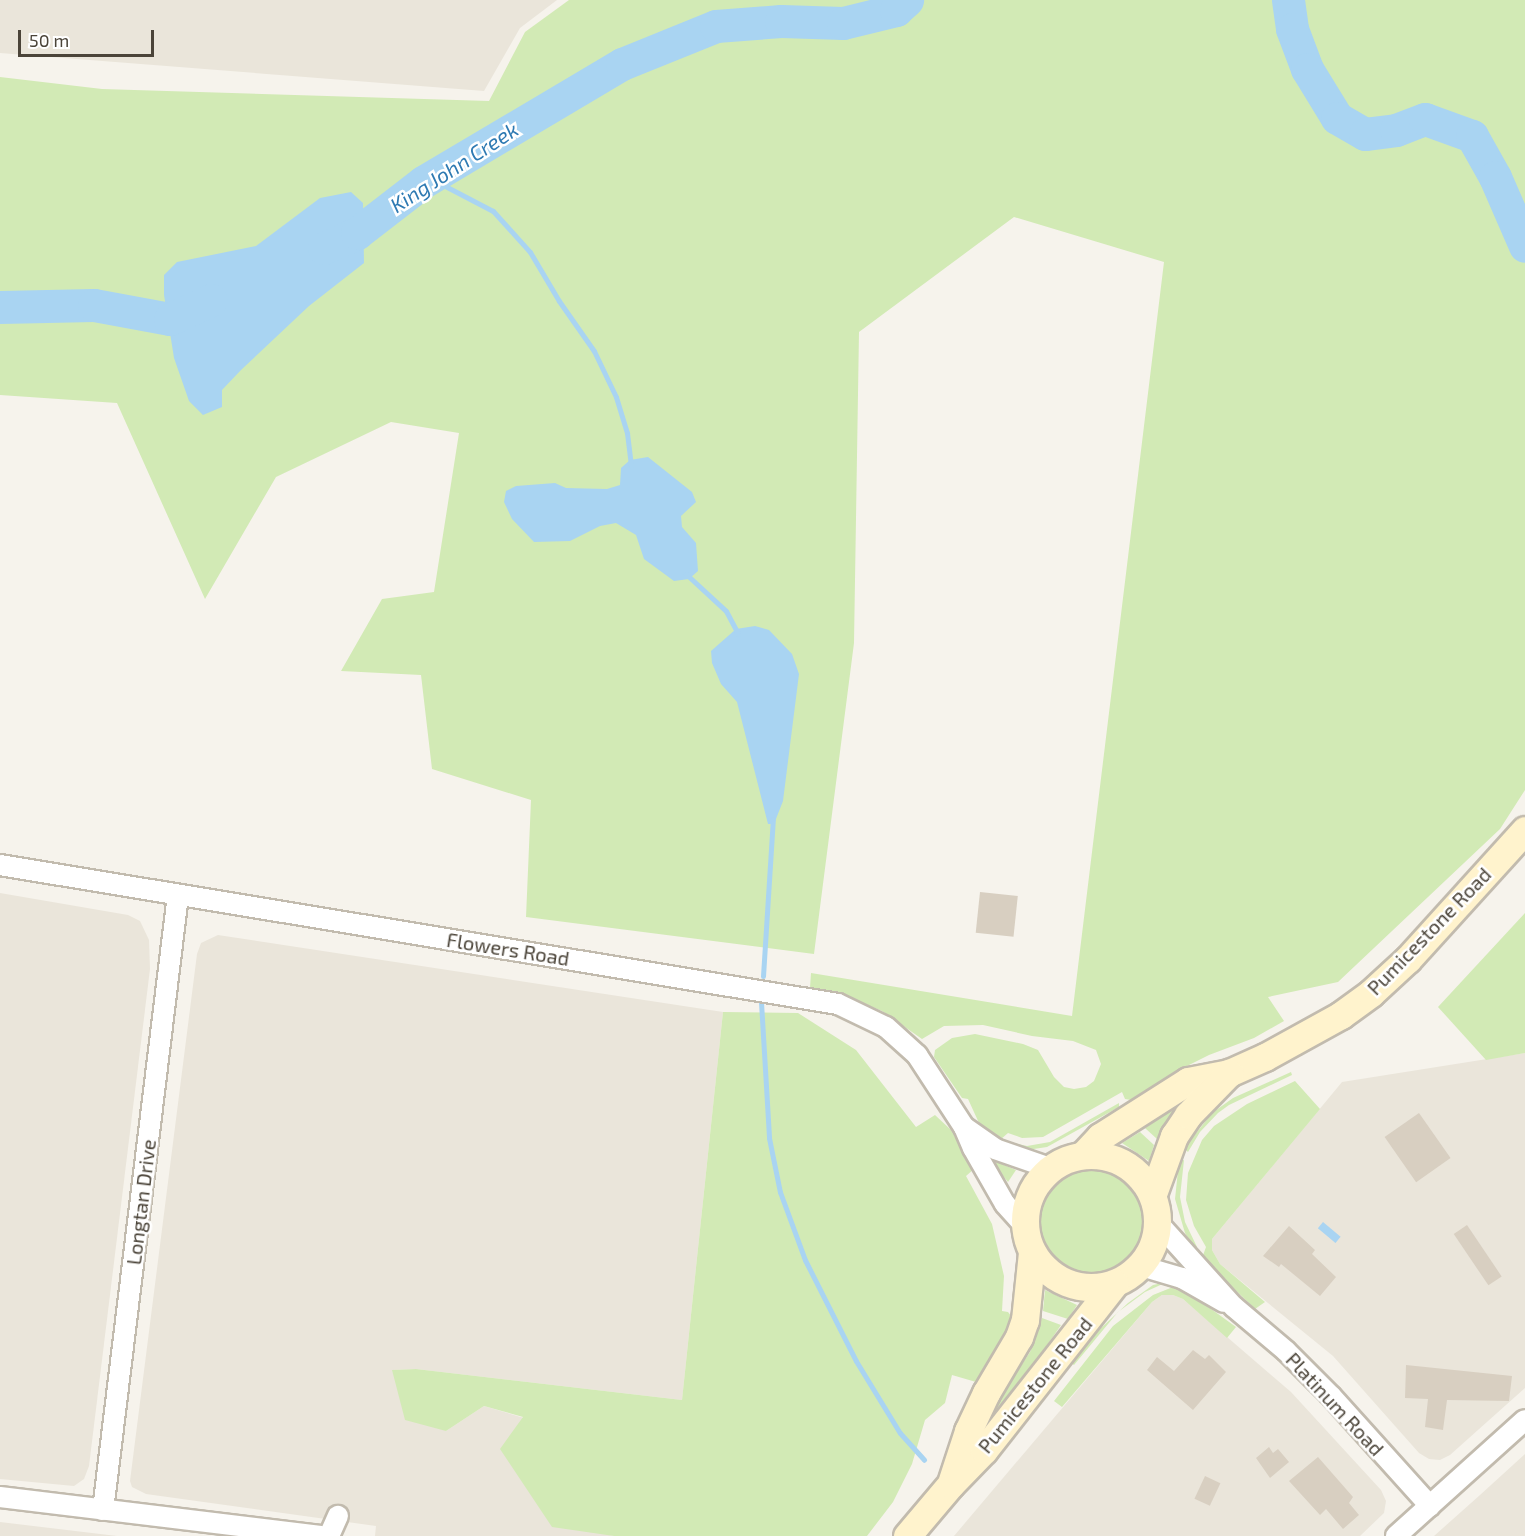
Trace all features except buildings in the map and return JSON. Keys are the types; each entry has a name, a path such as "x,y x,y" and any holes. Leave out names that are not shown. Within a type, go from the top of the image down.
{"main road":[{"name":"Pumicestone Road","path":"1083,1155 1100,1137 1188,1081 1229,1072 1306,1036 1371,993 1408,959 1525,830"},
{"name":"Pumicestone Road","path":"1153,1194 1174,1136 1188,1115 1229,1072"},
{"path":"1083,1155 1104,1155 1124,1163 1141,1176 1153,1194 1158,1223 1156,1239 1140,1266 1115,1283 1097,1287 1077,1286 1059,1279 1044,1268 1032,1252 1024,1225 1026,1203 1035,1184 1050,1168 1065,1159 1083,1155"},
{"name":"Pumicestone Road","path":"951,1484 968,1431 986,1393 1019,1337 1025,1320 1032,1252"},
{"name":"Pumicestone Road","path":"907,1536 951,1484 984,1450 1115,1283"}],"street":[{"name":"Flowers Road","path":"0,865 838,1004 864,1015 903,1041 933,1077 964,1126 973,1148 1005,1203 1024,1225"},
{"name":"Longtan Drive","path":"103,1510 178,895"},
{"name":"Flowers Road","path":"964,1126 995,1149 1050,1168"},
{"name":"Platinum Road","path":"1158,1223 1234,1307 1286,1351 1331,1396 1430,1506"},
{"name":"Platinum Road","path":"1140,1266 1182,1278 1234,1307"},
{"path":"1396,1536 1525,1420"},
{"path":"0,1497 321,1536"},
{"path":"328,1536 338,1516"}],"shaded area":[{"path":"0,0 557,0 520,28 484,91 0,53"},
{"path":"0,893 128,915 140,921 149,940 150,969 89,1466 84,1479 74,1486 0,1479"},
{"path":"218,935 723,1012 682,1400 416,1369 393,1370 446,1431 484,1406 524,1418 606,1534 614,1536 375,1536 376,1526 146,1494 132,1487 130,1481 197,954 201,943"},
{"path":"1525,1053 1525,1388 1450,1455 1440,1460 1429,1459 1419,1453 1333,1356 1220,1264 1212,1250 1212,1239 1342,1082"},
{"path":"1162,1295 1173,1295 1183,1299 1291,1392 1381,1490 1386,1501 1384,1513 1360,1536 954,1536 1152,1302"},
{"path":"1525,1454 1525,1536 1434,1536 1480,1495"},
{"path":"0,1522 117,1536 0,1536"}],"green space":[{"path":"569,0 1525,0 1525,790 1500,829 1338,982 1268,997 1284,1021 1254,1038 1209,1055 1173,1073 1131,1100 1125,1099 1122,1092 1043,1137 1022,1138 1008,1133 1000,1140 979,1123 968,1099 962,1098 934,1057 935,1050 952,1038 975,1034 1023,1044 1038,1050 1054,1077 1064,1087 1074,1089 1086,1087 1094,1081 1101,1064 1096,1050 1073,1041 1032,1036 983,1025 944,1026 922,1039 882,1011 863,1003 810,988 811,973 1072,1016 1164,262 1014,217 859,332 854,643 814,954 526,917 531,800 432,769 421,675 341,671 382,599 434,592 459,433 391,422 276,477 205,599 117,403 0,395 0,77 102,89 489,101 525,32"},
{"path":"1525,913 1525,1053 1486,1060 1438,1007"},
{"path":"723,1012 798,1013 856,1050 916,1127 935,1115 951,1130 974,1169 966,1176 992,1224 1004,1276 1002,1311 1008,1312 1011,1316 1006,1332 976,1382 952,1375 945,1403 925,1420 912,1464 893,1502 867,1536 614,1536 552,1527 500,1449 523,1417 484,1406 446,1431 405,1420 392,1370 416,1369 682,1400"},
{"path":"1291,1072 1292,1075 1229,1105 1200,1132 1188,1152 1185,1149 1212,1113 1233,1098"},
{"path":"1295,1081 1320,1109 1212,1239 1212,1250 1220,1264 1265,1302 1255,1309 1202,1258 1206,1247 1194,1226 1186,1200 1188,1173 1202,1140 1214,1126 1247,1104"},
{"path":"1119,1103 1119,1107 1047,1147 1027,1150 1012,1146 1010,1142 1027,1146 1050,1142"},
{"path":"1175,1108 1157,1139 1145,1128 1171,1110"},
{"path":"1140,1132 1154,1145 1149,1161 1122,1143"},
{"path":"1184,1160 1180,1197 1185,1222 1197,1247 1193,1247 1185,1233 1175,1199 1179,1161"},
{"path":"997,1162 1016,1170 1008,1182 994,1165"},
{"path":"1092,1168 1113,1172 1130,1184 1142,1201 1146,1222 1142,1243 1130,1260 1113,1272 1092,1276 1071,1272 1054,1260 1042,1243 1038,1222 1042,1201 1054,1184 1071,1172"},
{"path":"1167,1282 1145,1292 1119,1311 1153,1285"},
{"path":"1178,1285 1236,1327 1227,1338 1183,1299 1173,1295 1162,1295 1152,1302 1062,1407 1054,1401 1113,1326 1153,1295"},
{"path":"1045,1290 1077,1305 1068,1319 1043,1311"},
{"path":"1117,1313 1074,1365 1071,1363 1101,1328"},
{"path":"1042,1318 1061,1325 1026,1376 985,1428 997,1402 1030,1352"}],"water":[{"path":"351,192 363,203 364,263 309,306 241,370 222,390 222,407 203,415 189,401 174,358 164,295 164,275 177,262 256,246 320,198"},
{"path":"648,457 692,492 696,502 681,516 682,527 696,543 698,571 689,579 674,581 644,559 636,535 616,523 600,526 570,541 534,542 512,519 504,502 506,491 516,486 555,483 566,488 607,489 620,485 621,468 630,460"},
{"path":"755,626 769,630 792,654 799,674 783,801 774,824 768,824 737,702 721,684 712,663 711,651 736,629"},
{"path":"1323,1222 1341,1237 1335,1243 1318,1228"}],"waterway":[{"name":"King John Creek","path":"324,248 357,233 423,182 622,64 716,26 781,21 843,23 896,10 907,0"},
{"name":"King John Creek","path":"1288,0 1292,29 1307,69 1337,118 1365,134 1396,130 1425,119 1472,136 1495,177 1525,246"},
{"path":"423,182 445,186 493,211 530,252 559,301 594,351 616,397 627,433 631,466"},
{"name":"King John Creek","path":"0,307 94,305 170,319 211,300"},
{"path":"686,574 726,611 738,634"},
{"path":"763,976 773,819"},
{"path":"761,1002 769,1138 780,1192 805,1260 856,1361 900,1433 924,1460"}]}
